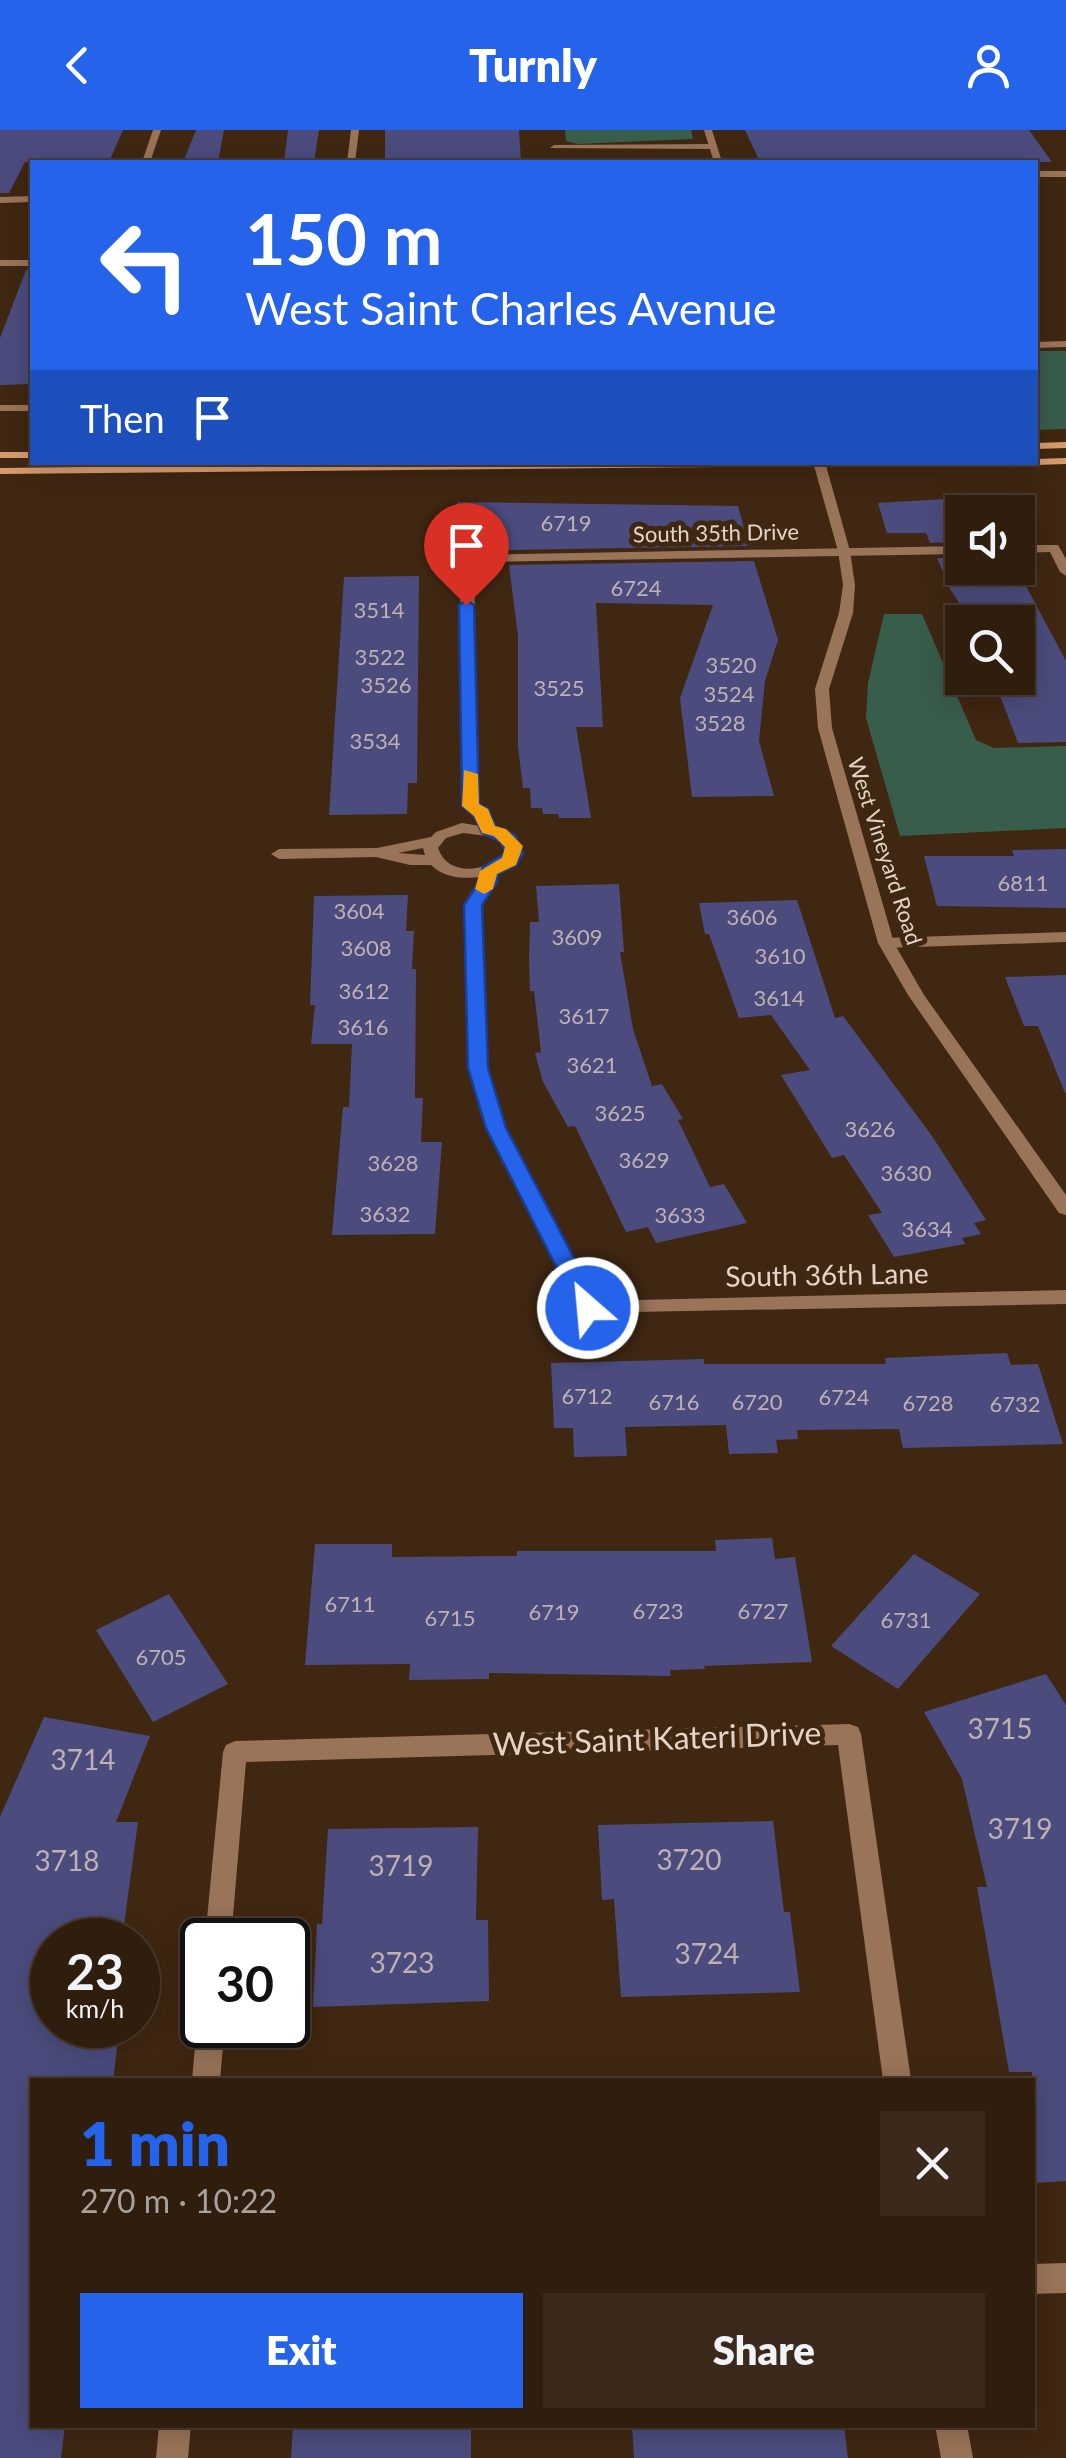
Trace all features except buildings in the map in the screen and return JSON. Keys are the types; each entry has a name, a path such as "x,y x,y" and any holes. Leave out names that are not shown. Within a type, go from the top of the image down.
{"main road":[{"path":"1038,446 1066,446"},
{"path":"0,456 30,455"},
{"path":"1038,462 1066,461"},
{"path":"0,471 614,465"}],"street":[{"path":"147,160 157,130"},
{"path":"351,160 355,130"},
{"path":"551,130 556,160"},
{"path":"708,130 717,160"},
{"path":"554,148 713,147"},
{"path":"1038,174 1066,174"},
{"path":"0,200 30,199"},
{"path":"0,263 30,262"},
{"path":"1038,345 1066,344"},
{"path":"0,408 30,408"},
{"name":"West Vineyard Road","path":"820,465 844,551 849,585 846,613 822,690 825,728 886,943 916,995 1066,1209"},
{"path":"1035,549 1054,548 1066,572"},
{"name":"South 35th Drive","path":"470,806 466,565 470,558 945,550"},
{"path":"456,830 459,814 470,806 482,813 488,829"},
{"path":"279,854 376,852 434,841 456,830 488,829 509,838 514,853 510,861 489,871 451,870"},
{"path":"434,841 430,847 434,860"},
{"path":"376,852 410,860 434,860 451,870 473,905 488,882 489,871"},
{"name":"South 36th Lane","path":"473,905 478,1068 496,1128 588,1308 1066,1298"},
{"path":"886,943 1066,937"},
{"name":"West Saint Kateri Drive","path":"220,1918 235,1752 849,1734 897,2078"},
{"path":"206,2078 209,2048"},
{"path":"1035,2279 1066,2278"},
{"path":"172,2458 176,2428"},
{"path":"952,2428 957,2458"}],"green space":[{"path":"565,130 691,130 693,139 577,144 566,141"},
{"path":"1038,351 1066,351 1066,429 1038,430"},
{"path":"884,614 922,614 945,668 945,695 957,695 976,740 994,748 1066,746 1066,828 900,836 866,718 868,683"}],"slow traffic":[{"path":"469,774 470,806 482,813 488,829 509,838 514,846 510,861 489,871 484,889"}],"route":[{"path":"466,605 470,806 482,813 488,829 509,838 514,846 510,861 489,871 488,882 473,905 478,1068 496,1128 588,1308"}]}
